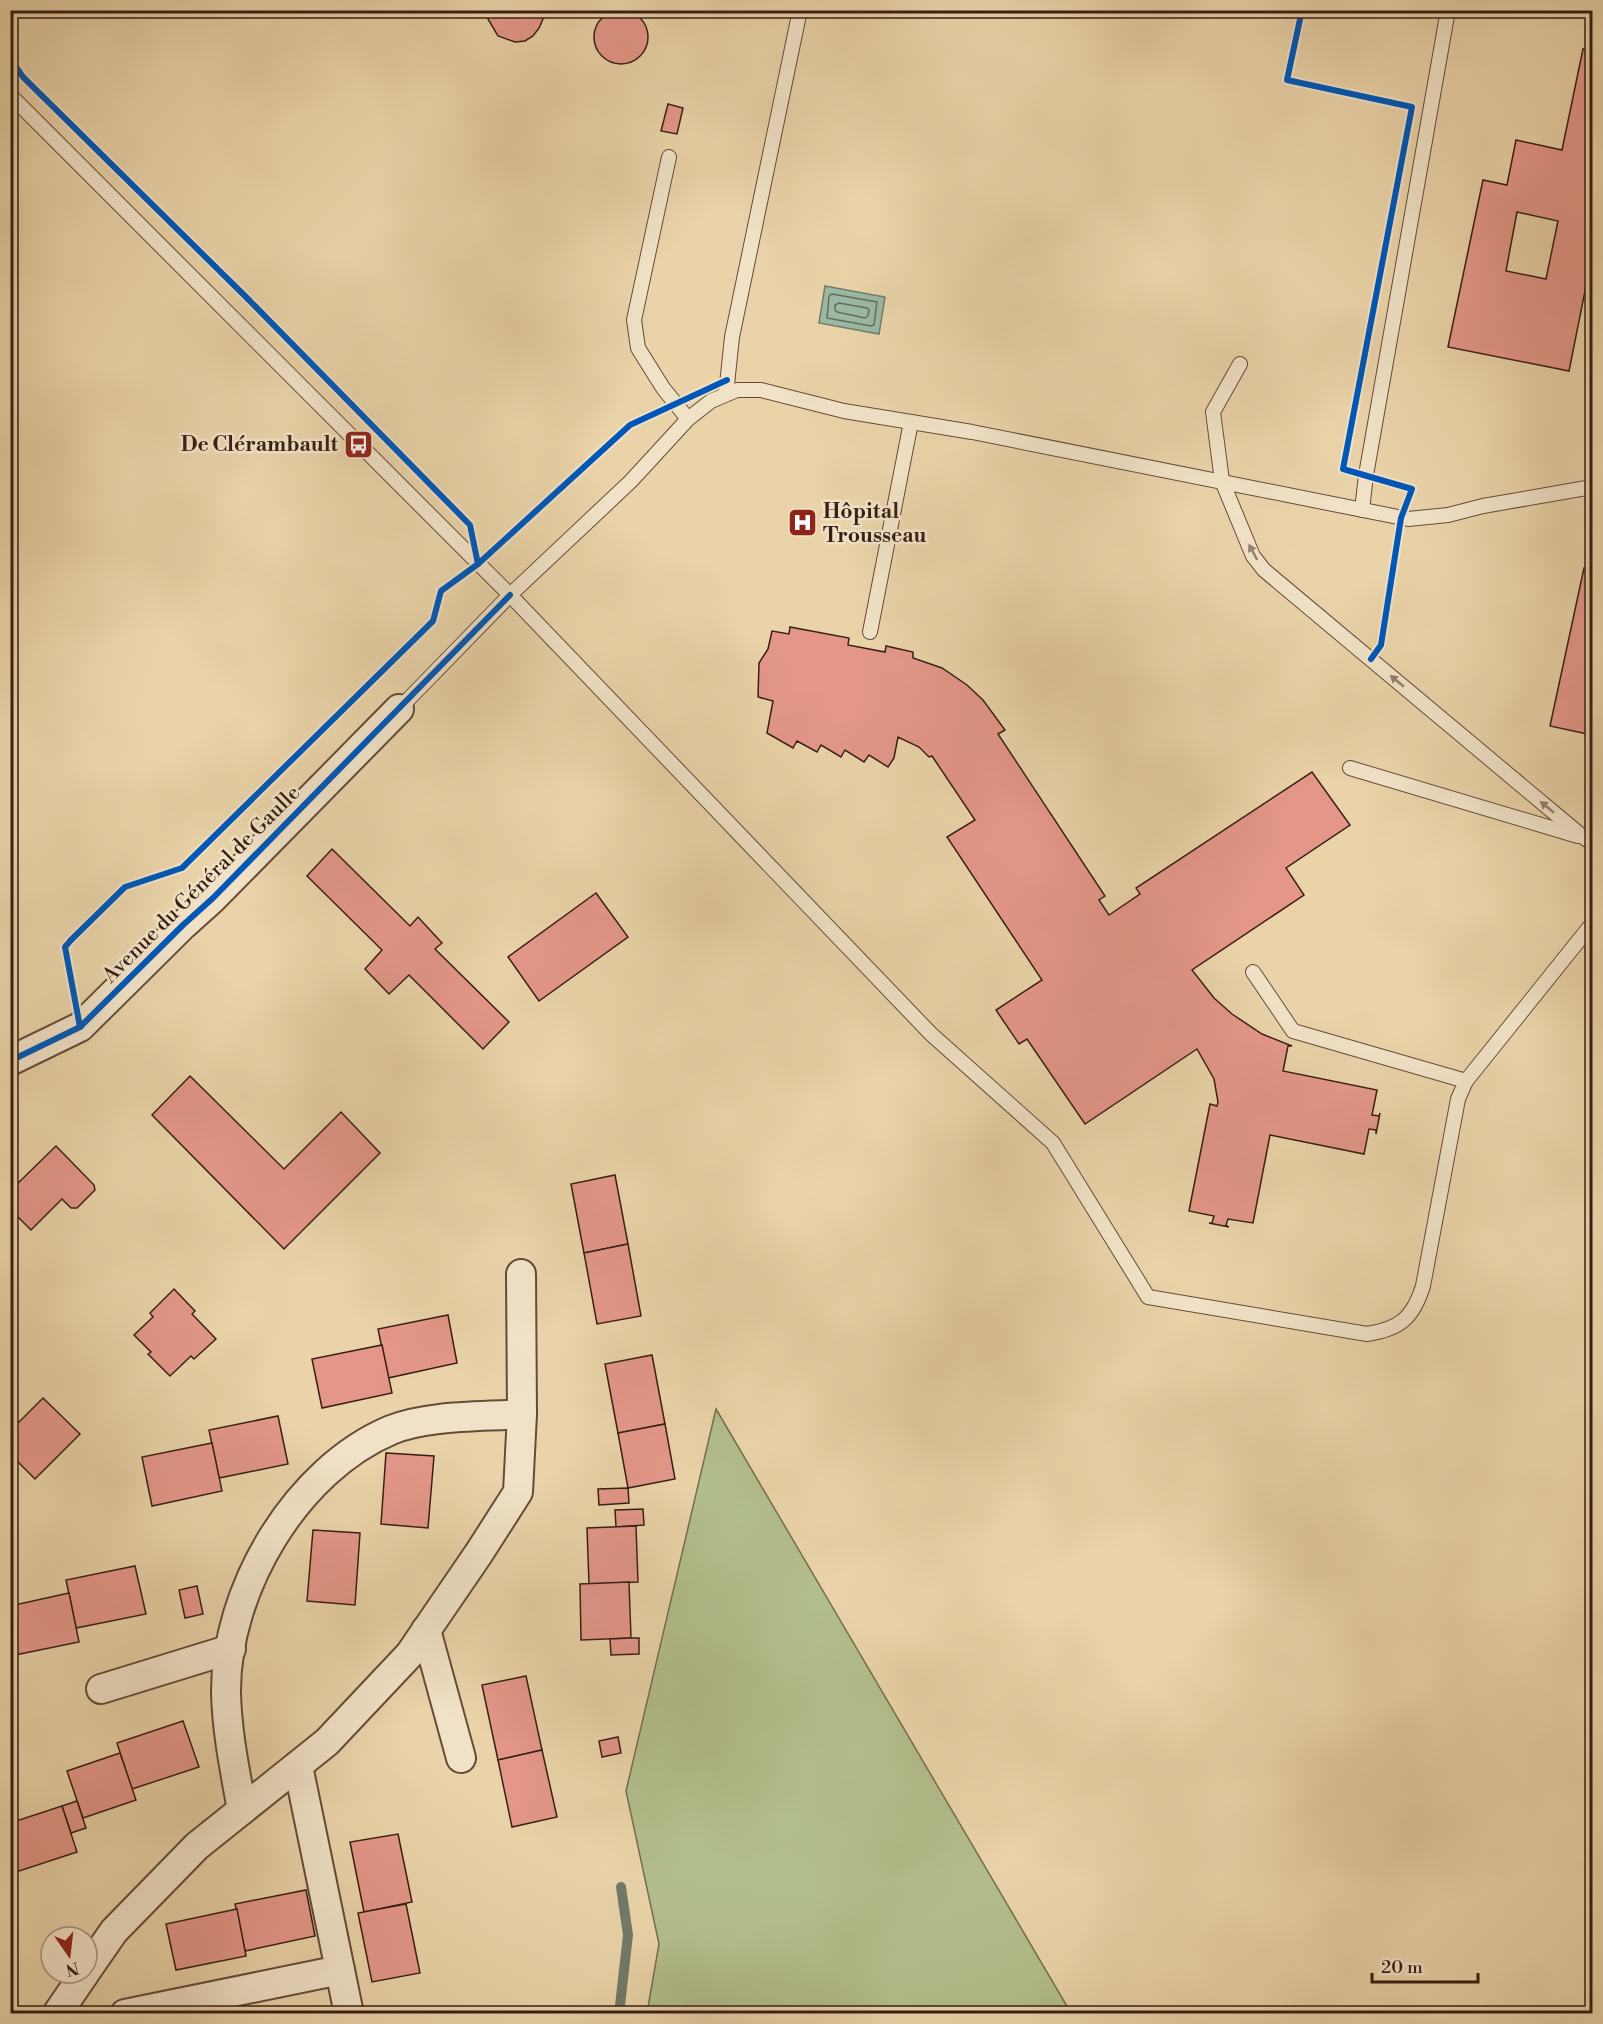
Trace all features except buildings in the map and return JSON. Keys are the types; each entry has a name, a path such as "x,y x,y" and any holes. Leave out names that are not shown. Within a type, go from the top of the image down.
{"street":[{"name":"Avenue du Général de Gaulle","path":"10,1061 80,1028 213,898 399,709"},
{"path":"99,1953 114,1931 197,1846 327,1742 410,1654 480,1553 518,1492 522,1414 521,1274"},
{"path":"242,1810 230,1746 226,1691 232,1637 248,1585 275,1531 305,1493 353,1449 392,1429 423,1421 522,1414"},
{"path":"426,1630 460,1758"},
{"path":"101,1689 231,1648"},
{"path":"298,1766 349,2013"},
{"path":"125,2013 340,1970"},
{"path":"57,2013 77,1985"}],"lane":[{"path":"726,394 732,337 800,10"},
{"path":"1362,510 1368,464 1448,10"},
{"path":"10,95 510,596 932,1034 1053,1143 1148,1297 1367,1334 1384,1331 1403,1321 1417,1307 1423,1286 1458,1099 1466,1081 1593,924"},
{"path":"669,157 634,321 638,348 663,388 688,419"},
{"path":"1240,364 1213,412 1222,481 1253,556 1264,570 1588,840"},
{"path":"399,709 510,596 631,481 688,419 711,401 747,388 844,411 972,432 1408,519 1448,515 1484,506 1593,488"},
{"path":"870,632 911,422"},
{"path":"1350,768 1588,840"},
{"path":"1253,972 1293,1031 1466,1081"}],"shaded area":[{"path":"716,1409 1071,2013 647,2013 659,1944 626,1791"}],"water":[{"path":"825,286 885,297 879,334 819,323"}],"waterway":[{"path":"619,2014 628,1935 621,1887"}],"cycle path":[{"path":"1302,10 1287,80 1412,107 1343,469 1412,489 1401,518 1381,645 1371,659"},
{"path":"10,58 23,77 247,298 470,525 478,564"},
{"path":"80,1027 65,947 71,940 125,887 182,868 433,621 441,591 478,564 630,425 727,380"},
{"path":"10,1061 80,1027 213,898 510,595"}],"place":[{"name":"De Clérambault","path":"359,444"},
{"name":"Hôpital Trousseau","path":"802,523"}]}
